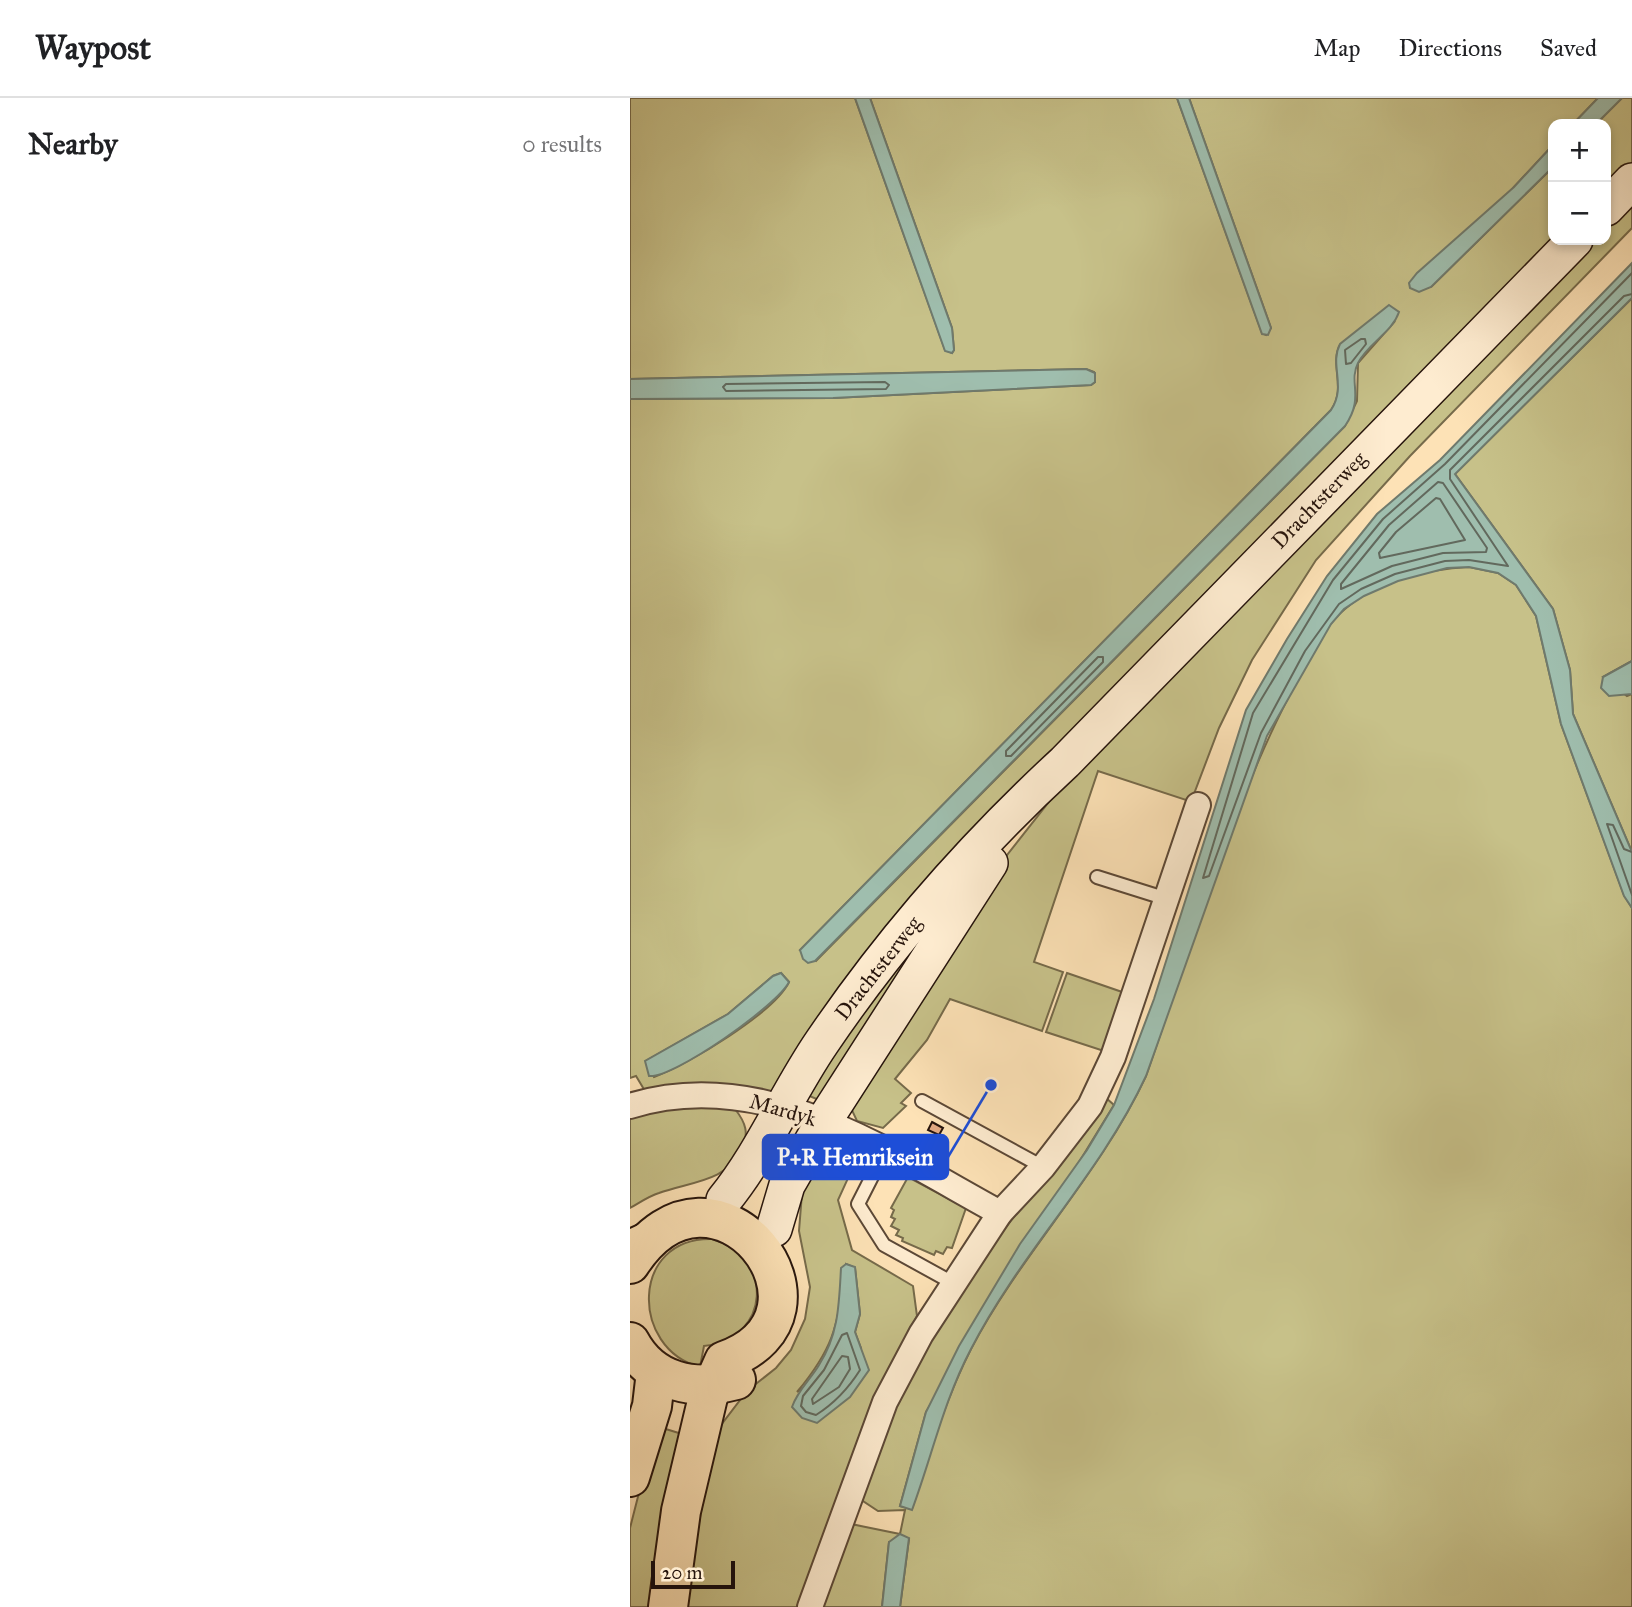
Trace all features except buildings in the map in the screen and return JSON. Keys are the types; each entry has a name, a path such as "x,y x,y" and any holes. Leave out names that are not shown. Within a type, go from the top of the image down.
{"main road":[{"path":"1611,203 1632,181"},
{"name":"Drachtsterweg","path":"716,1209 747,1170 820,1045 882,959 1005,818 1065,762 1569,245"},
{"name":"Drachtsterweg","path":"774,1229 787,1185 824,1121 960,906 1065,762"},
{"path":"668,1607 681,1511 712,1386 724,1362 744,1352 765,1332 776,1307 777,1293 773,1270 752,1237 726,1223 716,1209"},
{"path":"630,1342 640,1357 656,1372 683,1384 712,1386 742,1378 764,1365 785,1340 793,1323 798,1292 795,1265 774,1229 756,1213 716,1209 635,1240"},
{"path":"630,1477 652,1406 656,1372"}],"street":[{"path":"810,1607 885,1402 953,1283 1000,1213 1043,1167 1090,1105 1113,1057 1198,805"},
{"name":"Mardyk","path":"630,1106 685,1094 711,1094 783,1106 824,1121 885,1151 1000,1213"}],"lane":[{"path":"1097,877 1167,899"},
{"path":"922,1101 1043,1167"},
{"path":"885,1151 858,1204 884,1245 953,1283"}],"shaded area":[{"path":"630,98 855,98 945,350 952,353 952,328 870,98 1177,98 1262,333 1266,335 1271,328 1189,98 1598,98 1578,119 1548,119 1548,150 1431,287 1548,172 1548,245 776,1091 764,1095 645,1091 636,1076 630,1078 630,399 833,398 1091,385 1095,382 1094,372 1086,369 630,379","holes":["1395,321 1358,363 1357,401 1345,426 816,961 800,950 1331,410 1338,393 1336,360 1340,345","781,973 789,982 780,994 748,1023 707,1050 654,1077 646,1061 728,1014 773,976"]},
{"path":"1622,98 1632,98 1632,163 1611,184 1611,119 1601,119"},
{"path":"1632,201 1632,228 1410,456 1316,560 1252,660 1219,728 1192,799 1189,801 1098,771 1034,962 1063,972 1042,1031 950,999 927,1040 895,1079 911,1093 901,1103 906,1106 883,1128 857,1121 850,1106 996,869 1056,793 1589,245 1611,245 1611,222"},
{"path":"1632,298 1632,661 1603,677 1627,696 1632,694 1632,852 1573,714 1570,670 1553,609 1455,474"},
{"path":"1469,567 1498,573 1516,585 1536,616 1561,724 1624,895 1632,908 1632,1607 900,1607 909,1539 889,1542 882,1607 820,1607 851,1524 900,1534 905,1510 878,1511 860,1499 892,1409 928,1337 1000,1235 1106,1098 1114,1105 926,1412 900,1506 912,1509 945,1408 971,1349 1013,1280 1106,1147 1146,1076 1233,824 1274,726 1318,642 1337,616 1372,591 1420,574"},
{"path":"956,887 819,1100 807,1095 866,993"},
{"path":"1067,973 1125,993 1107,1052 1046,1032"},
{"path":"686,1103 735,1109 745,1128 742,1149 736,1160 717,1175 655,1194 630,1208 630,1114"},
{"path":"843,1147 860,1152 838,1200 852,1250 913,1286 917,1316 873,1399 797,1607 684,1607 715,1433 747,1391 776,1368 791,1350 805,1319 810,1287 799,1231 802,1193 814,1163 827,1153","holes":["846,1264 855,1268 860,1314 855,1332 861,1348 797,1392 828,1346 837,1318"]},
{"path":"908,1177 966,1208 952,1248 947,1247 943,1254 936,1251 934,1255 902,1241 903,1238 896,1235 899,1230 891,1226 895,1219 891,1217 894,1210 891,1208"},
{"path":"712,1239 732,1248 747,1262 755,1279 757,1297 753,1314 742,1329 726,1340 704,1346 700,1367 677,1356 661,1339 651,1318 649,1296 654,1274 666,1256 685,1243"},
{"path":"656,1426 682,1434 652,1607 630,1607 630,1528"}],"water":[{"path":"855,98 870,98 952,328 952,353 945,351"},
{"path":"1177,98 1189,98 1271,328 1268,335 1262,334"},
{"path":"1598,98 1622,98 1601,119 1578,119"},
{"path":"1548,150 1548,172 1431,287 1419,292 1410,288 1409,283 1417,273 1514,187"},
{"path":"1632,263 1632,298 1455,474 1553,609 1570,670 1573,714 1632,852 1632,908 1624,896 1561,724 1536,616 1516,585 1498,573 1469,567 1447,568 1398,581 1364,596 1344,609 1331,624 1267,736 1146,1076 1106,1147 991,1314 953,1388 912,1510 900,1506 926,1412 959,1346 1020,1244 1087,1150 1114,1105 1154,999 1246,710 1287,639 1327,576 1377,514 1440,460"},
{"path":"1389,305 1399,312 1391,326 1358,363 1355,370 1354,407 1345,426 815,961 808,963 803,959 800,950 1331,410 1338,393 1336,360 1340,344"},
{"path":"1086,369 1095,373 1095,382 1091,385 833,398 630,399 630,379"},
{"path":"1632,661 1632,694 1609,696 1601,688 1603,677"},
{"path":"781,973 789,982 781,993 746,1023 701,1054 661,1074 649,1076 645,1061 728,1014 773,976"},
{"path":"846,1264 855,1267 860,1314 855,1332 869,1370 850,1397 817,1423 802,1418 792,1407 831,1342 837,1318 841,1268"},
{"path":"900,1534 909,1538 900,1607 882,1607 889,1542"}],"place":[{"name":"P+R Hemriksein","path":"991,1085"}]}
